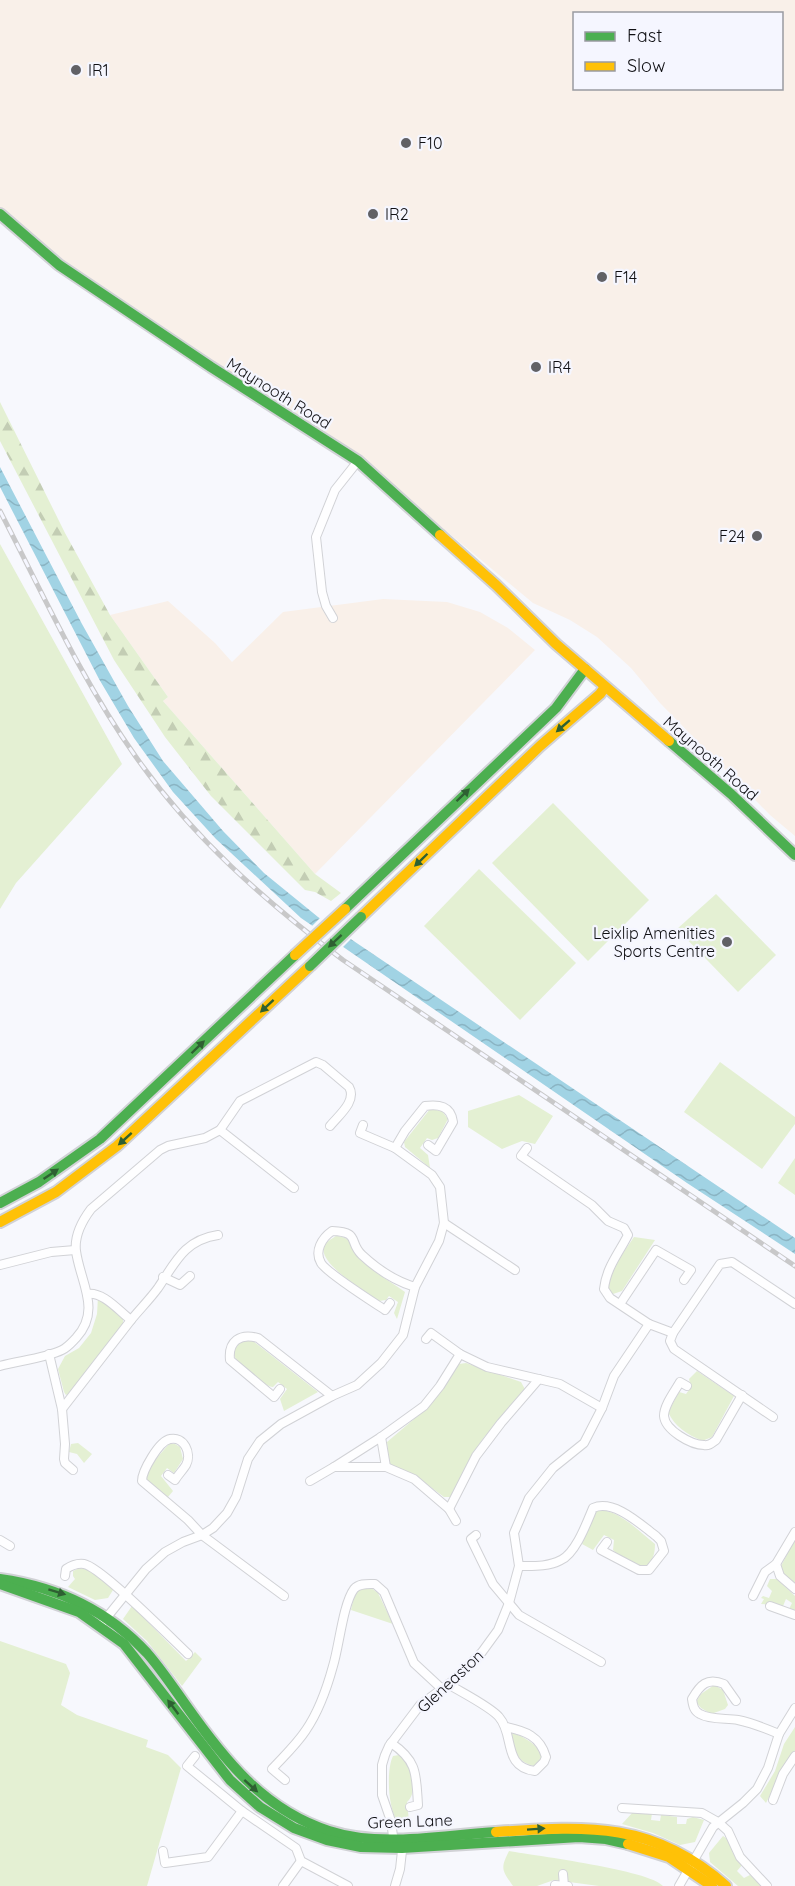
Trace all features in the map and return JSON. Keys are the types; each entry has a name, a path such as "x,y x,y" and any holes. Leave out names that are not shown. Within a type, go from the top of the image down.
{"main road":[{"name":"Maynooth Road","path":"0,214 59,265 211,367 358,461 496,585 526,616 605,687 731,794 795,855"},
{"path":"0,1203 39,1182 99,1139 556,708 585,669"},
{"path":"0,1222 56,1192 117,1146 605,687"},
{"name":"Green Lane","path":"0,1579 20,1581 66,1595 142,1647 232,1769 266,1800 298,1820 330,1832 375,1839 563,1827 594,1828 625,1833 681,1858 726,1886"},
{"name":"Green Lane","path":"0,1584 104,1621 143,1666 230,1780 260,1807 294,1828 327,1840 361,1847 402,1848 579,1837 606,1839 630,1844 691,1865 712,1886"},
{"path":"201,1728 201,1735 230,1780"},
{"path":"330,1832 336,1838 358,1843 378,1843 402,1848"},
{"path":"469,1833 496,1837 503,1842"},
{"path":"394,1839 410,1843 435,1841 448,1845"},
{"path":"691,1865 720,1886"}],"street":[{"path":"333,618 322,592 316,537 335,490 358,461"},
{"path":"0,1366 63,1350 83,1330 88,1313 87,1294 75,1250 82,1220 124,1180 168,1146 206,1138 220,1130 240,1101 316,1062 349,1087 351,1091 351,1100 330,1126"},
{"path":"395,1148 425,1106 437,1104 447,1108 453,1117 453,1122 436,1151 428,1145"},
{"path":"104,1621 146,1569 165,1552 202,1535 213,1528 227,1513 236,1497 248,1460 260,1440 281,1424 357,1385 381,1364 403,1335 415,1287 439,1241 444,1223 440,1187 432,1175 395,1148 360,1133 363,1125"},
{"path":"220,1130 294,1188"},
{"path":"527,1148 521,1156 592,1205 608,1221 624,1228 628,1235 605,1278 604,1289 610,1298 649,1324 673,1333"},
{"path":"444,1223 515,1270"},
{"path":"390,1303 385,1310 321,1263 318,1252 320,1242 325,1236 332,1231 347,1233 355,1240 359,1253 386,1275 415,1287"},
{"path":"62,1409 183,1253 202,1237 218,1235"},
{"path":"0,1265 51,1252 75,1250"},
{"path":"620,1304 656,1250 691,1270 684,1280"},
{"path":"773,1417 674,1349 670,1341 673,1333 720,1264 732,1262 795,1304"},
{"path":"163,1277 180,1286 190,1276"},
{"path":"87,1294 98,1294 131,1320"},
{"name":"Gleneaston","path":"402,1848 394,1839 391,1821 382,1795 382,1765 391,1743 420,1706 458,1677 488,1645 498,1630 509,1603 519,1566 514,1533 529,1498 553,1468 584,1443 602,1408 614,1376 649,1324"},
{"path":"426,1339 430,1333 460,1354 487,1367 560,1384 602,1408"},
{"path":"280,1389 274,1396 230,1360 233,1343 238,1338 249,1336 258,1338 333,1396"},
{"path":"49,1354 62,1409 64,1459 73,1470"},
{"path":"310,1481 381,1437 424,1406 460,1354"},
{"path":"449,1509 476,1456 539,1379"},
{"path":"687,1386 680,1382 664,1410 664,1419 669,1427 685,1439 703,1446 711,1445 716,1440 742,1395"},
{"path":"381,1437 386,1467"},
{"path":"168,1475 175,1480 187,1464 186,1445 181,1441 166,1440 148,1462 142,1474 142,1481 202,1535 284,1596"},
{"path":"334,1467 386,1467 414,1479 449,1509 456,1521"},
{"path":"519,1566 543,1566 563,1560 579,1538 593,1508 600,1505 617,1510 641,1525 661,1541 664,1551 649,1570 639,1570 601,1550 607,1542"},
{"path":"753,1596 765,1572 776,1564 795,1532"},
{"path":"476,1535 471,1539 493,1584 519,1615 601,1662"},
{"path":"0,1540 10,1546"},
{"path":"65,1576 66,1569 73,1565 84,1564 92,1567 188,1654"},
{"path":"776,1564 780,1576 795,1589"},
{"path":"285,1780 272,1769 305,1732 324,1696 347,1606 354,1589 362,1584 375,1584 384,1592 414,1663 445,1686 499,1715 506,1727 508,1746 516,1762 525,1770 535,1771 546,1757 538,1740 522,1731 506,1727"},
{"path":"770,1606 795,1616"},
{"path":"736,1701 724,1684 710,1680 702,1684 692,1699 693,1707 705,1716 740,1720 760,1725 779,1734"},
{"path":"679,1886 713,1827 757,1789 768,1768 779,1734 795,1708"},
{"path":"391,1743 403,1751 413,1763 418,1804 410,1807"},
{"path":"195,1756 187,1766 242,1811 296,1848 301,1862 348,1886"},
{"path":"773,1800 789,1763 795,1756"},
{"path":"622,1808 702,1813 728,1831 740,1857 767,1886"},
{"path":"163,1851 165,1863 208,1857 242,1811"},
{"path":"398,1885 402,1848"},
{"path":"283,1886 301,1862"},
{"path":"562,1885 563,1874"}],"shaded area":[{"path":"0,0 795,0 795,836 770,815 660,703 631,668 597,637 570,620 533,603 391,485 57,268 0,218"},
{"path":"383,599 447,602 480,612 508,628 535,650 315,874 163,701 168,697 110,615 168,601 215,643 232,662 283,612"}],"green space":[{"path":"0,402 65,533 110,615 168,697 163,701 315,874 341,893 331,901 315,892 305,890 211,796 165,737 114,660 0,441"},
{"path":"0,544 122,764 16,883 0,909"},
{"path":"553,803 649,900 588,961 492,863"},
{"path":"479,869 576,963 520,1020 424,926"},
{"name":"Leixlip Amenities Sports Centre","path":"716,894 776,955 738,992 677,929"},
{"path":"720,1062 795,1117 795,1124 762,1169 684,1112"},
{"path":"519,1095 553,1116 535,1144 522,1141 502,1149 468,1127 468,1111"},
{"path":"430,1109 442,1111 448,1119 438,1138 432,1140 427,1138 420,1148 428,1155 430,1168 405,1147 404,1142"},
{"path":"795,1158 795,1195 778,1183"},
{"path":"336,1236 349,1241 362,1261 405,1292 397,1319 394,1313 398,1302 389,1296 386,1300 379,1301 343,1276 327,1260 324,1252 325,1245"},
{"path":"634,1237 655,1240 622,1291 613,1294 606,1288 614,1266"},
{"path":"98,1297 123,1318 123,1326 70,1393 66,1395 58,1369 65,1356 79,1348 91,1333 97,1314"},
{"path":"247,1340 253,1341 318,1392 284,1411 280,1399 287,1389 278,1382 273,1387 256,1379 235,1358 233,1353 238,1344"},
{"path":"466,1363 521,1382 526,1391 485,1436 473,1453 453,1493 450,1497 444,1497 417,1477 392,1466 389,1462 387,1442 427,1408 459,1364"},
{"path":"697,1371 734,1396 712,1437 702,1441 682,1429 668,1412 679,1392 686,1394 691,1387 689,1379"},
{"path":"78,1443 92,1454 84,1463 77,1454 69,1452 71,1444"},
{"path":"169,1444 180,1447 183,1459 174,1473 167,1468 161,1476 173,1491 168,1497 146,1478 149,1467"},
{"path":"597,1510 621,1517 655,1544 651,1561 643,1567 616,1553 613,1550 614,1540 604,1535 593,1550 582,1544"},
{"path":"795,1539 795,1583 783,1573 781,1566"},
{"path":"80,1568 92,1571 113,1590 108,1598 95,1600 68,1587 75,1579 73,1571"},
{"path":"770,1579 777,1579 795,1596 795,1611 789,1609 792,1603 786,1599 783,1606 761,1604 764,1599 761,1598 763,1596 769,1598 772,1591 767,1586"},
{"path":"370,1587 378,1593 393,1624 351,1610 354,1596 359,1589"},
{"path":"132,1606 186,1661 195,1652 202,1659 182,1686 147,1641 123,1619"},
{"path":"0,1641 66,1664 70,1673 61,1705 77,1715 148,1740 146,1747 168,1755 181,1768 147,1886 0,1886"},
{"path":"714,1685 723,1690 728,1705 725,1709 711,1714 696,1702 701,1694"},
{"path":"795,1727 795,1753 786,1764 766,1803 760,1796 775,1771 784,1744"},
{"path":"512,1733 530,1742 544,1756 534,1766 519,1758 513,1744"},
{"path":"399,1755 411,1770 413,1791 407,1802 409,1821 398,1822 390,1800 389,1771 393,1756"},
{"path":"633,1812 652,1813 651,1820 660,1821 661,1815 677,1817 677,1824 686,1824 687,1819 693,1817 704,1820 695,1842 680,1845 653,1833 622,1824"},
{"path":"723,1836 729,1840 733,1853 742,1865 737,1871 744,1878 750,1875 762,1886 738,1886 710,1862 709,1853"},
{"path":"509,1851 616,1869 654,1880 663,1886 599,1886 554,1880 537,1886 513,1886 503,1866"}],"water":[{"path":"0,467 82,624 128,706 163,761 223,831 264,873 318,917 795,1238 795,1254 687,1183 301,918 216,839 173,792 134,738 99,679 0,487"}],"pier":[{"path":"322,916 353,937 341,949 310,928"}],"railway":[{"path":"0,511 64,637 116,728 181,815 232,867 286,915 343,960 795,1266"}],"traffic: fast":[{"path":"0,214 59,265 211,367 358,461 440,535"},
{"path":"345,909 556,708 585,669"},
{"path":"669,741 731,794 795,855"},
{"path":"310,966 361,917"},
{"path":"0,1203 39,1182 100,1139 295,955"},
{"path":"0,1579 42,1588 61,1595 80,1603 116,1625 147,1653 214,1744 246,1780 264,1796 305,1822 329,1831 369,1839 412,1839 496,1832"},
{"path":"0,1584 79,1612 124,1644 230,1780 260,1807 294,1828 327,1840 361,1847 402,1848 579,1837 606,1839 628,1844"}],"traffic: slow":[{"path":"440,535 496,585 556,644 669,741"},
{"path":"361,917 605,687"},
{"path":"295,955 345,909"},
{"path":"0,1222 56,1192 117,1146 310,966"},
{"path":"496,1832 560,1829 618,1832 672,1849 699,1865 726,1886"},
{"path":"628,1844 669,1857 712,1886"}],"place":[{"name":"IR1","path":"76,70"},
{"name":"F10","path":"406,143"},
{"name":"IR2","path":"373,214"},
{"name":"F14","path":"602,277"},
{"name":"IR4","path":"536,367"},
{"name":"F24","path":"757,536"},
{"name":"Leixlip Amenities Sports Centre","path":"727,942"}]}
